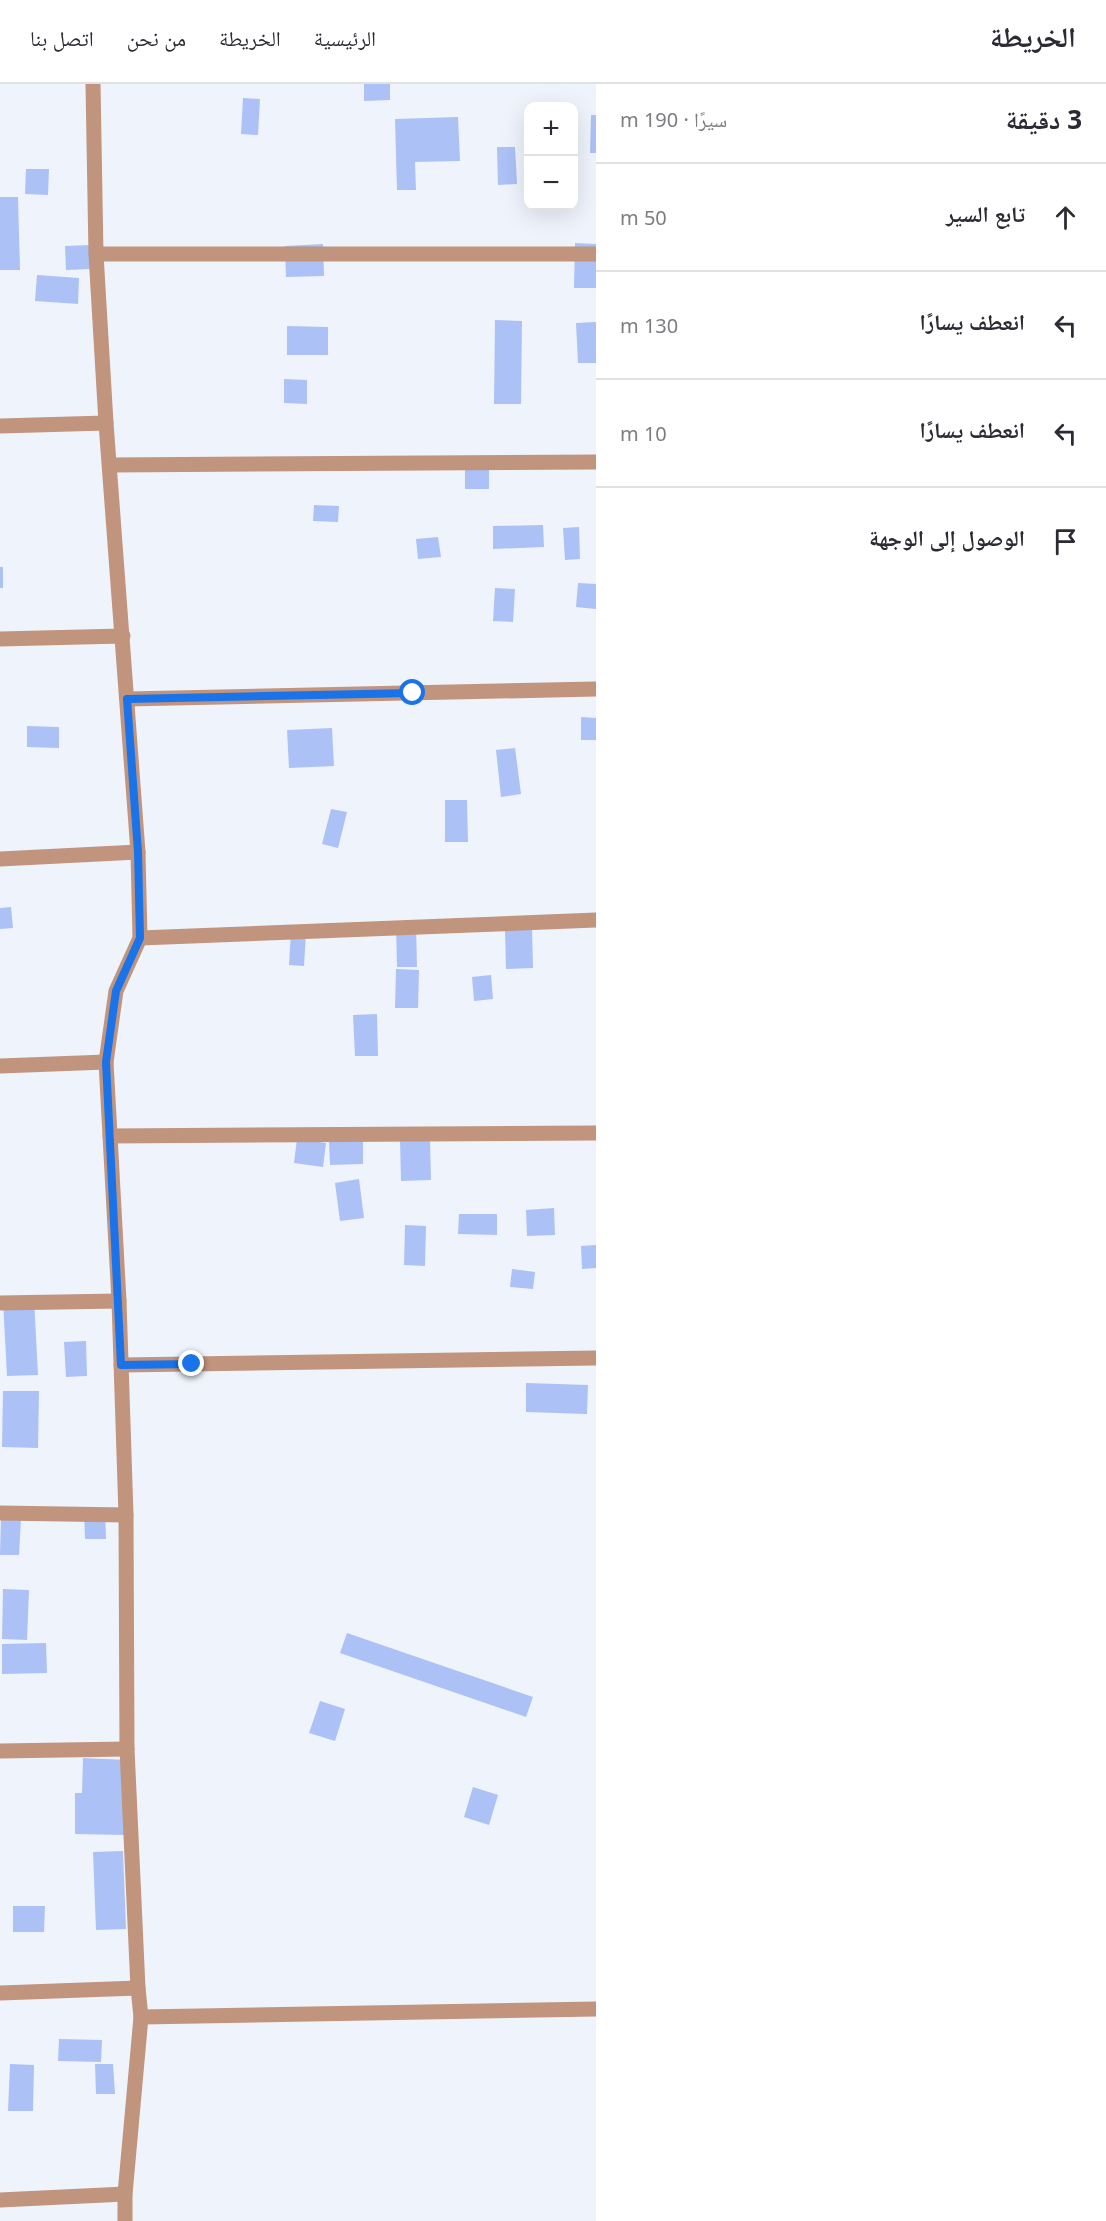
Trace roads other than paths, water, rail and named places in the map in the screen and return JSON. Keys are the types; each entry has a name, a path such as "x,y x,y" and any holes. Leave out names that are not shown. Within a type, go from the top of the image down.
{"street":[{"path":"93,84 96,254 106,423 138,852 140,938 116,991 106,1062 119,1300 126,1515 127,1749 141,2017 125,2194 125,2221"},
{"path":"96,254 596,254"},
{"path":"0,426 106,423"},
{"path":"110,465 596,462"},
{"path":"0,639 123,636"},
{"path":"127,699 596,689"},
{"path":"0,859 138,852"},
{"path":"140,938 596,920"},
{"path":"0,1066 106,1062"},
{"path":"110,1136 596,1133"},
{"path":"0,1303 119,1300"},
{"path":"121,1365 596,1358"},
{"path":"0,1513 126,1515"},
{"path":"0,1751 127,1749"},
{"path":"0,1994 138,1988"},
{"path":"141,2017 596,2009"},
{"path":"0,2200 125,2194"}]}
